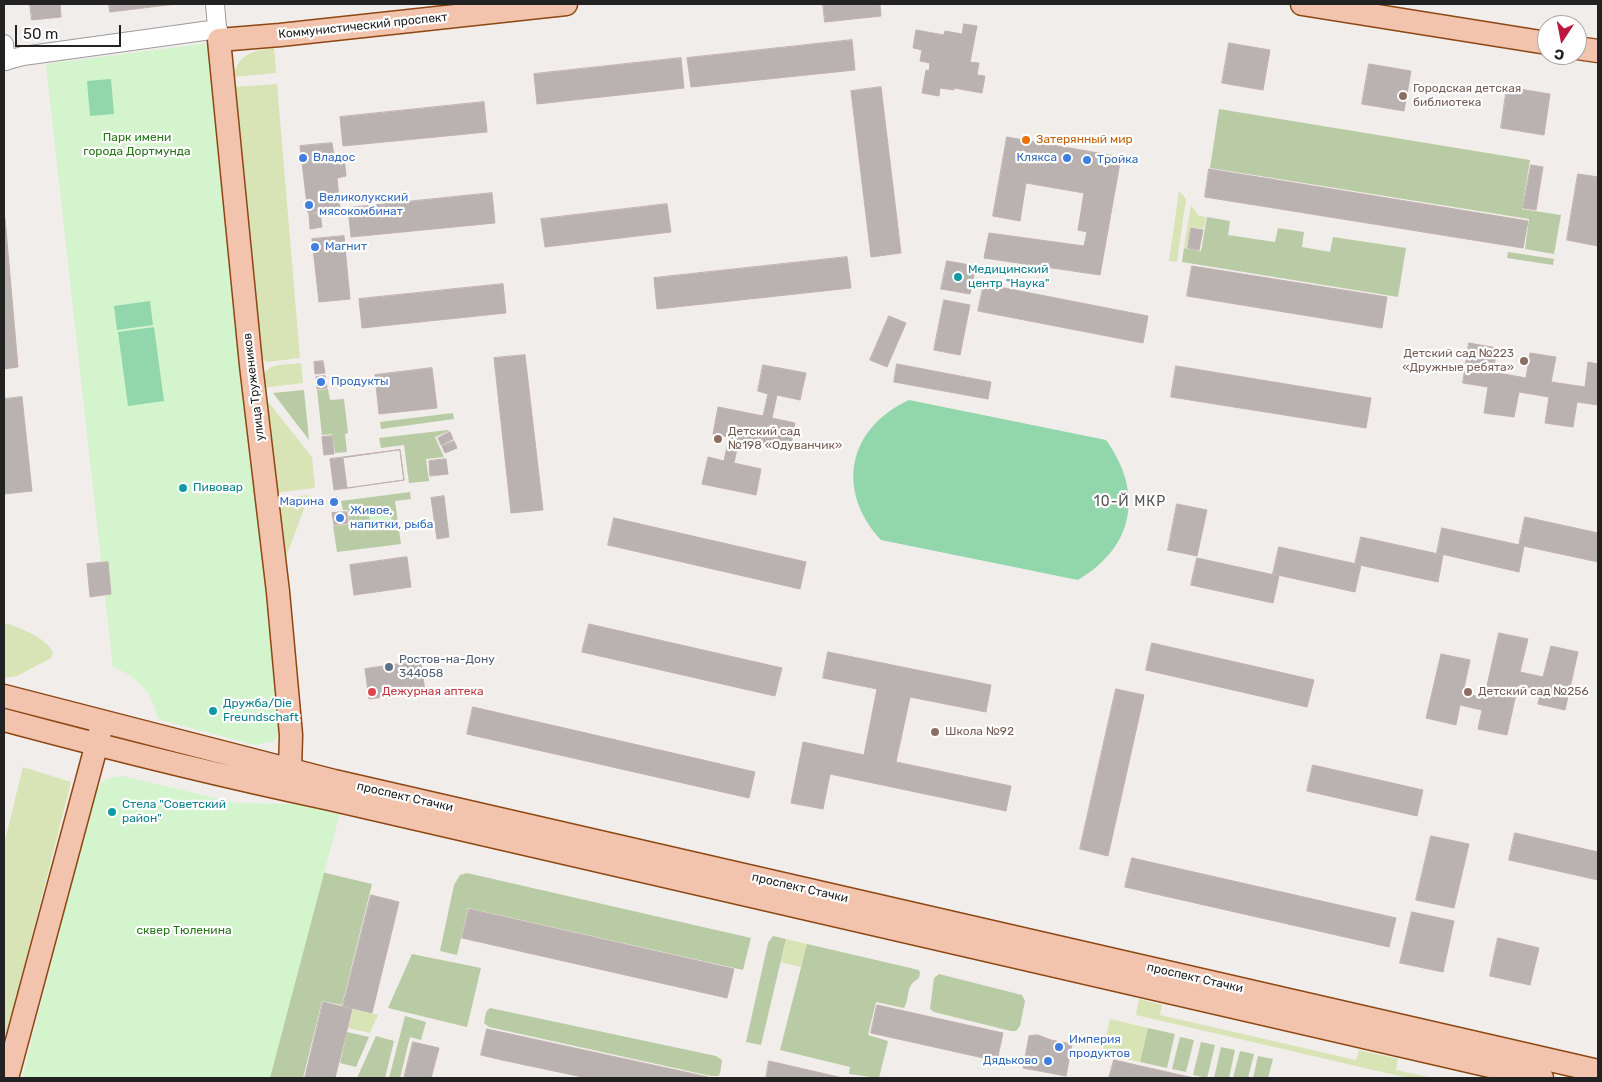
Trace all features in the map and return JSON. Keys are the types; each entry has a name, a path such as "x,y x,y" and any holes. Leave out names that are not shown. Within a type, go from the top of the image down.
{"main road":[{"name":"Коммунистический проспект","path":"218,34 280,35 566,4"},
{"path":"1302,4 1537,41"},
{"name":"улица Тружеников","path":"218,34 251,365 278,592 292,735 290,770"},
{"name":"проспект Стачки","path":"4,696 290,770 1542,1078"},
{"name":"проспект Стачки","path":"4,720 97,745 350,804 1598,1071"},
{"path":"6,1078 103,722"},
{"path":"269,786 290,770"}],"street":[{"name":"улица Тружеников","path":"214,4 218,34"},
{"path":"4,55 23,56 218,34"}],"green space":[{"name":"Парк имени города Дортмунда","path":"209,43 283,718 281,732 274,741 255,745 158,719 152,700 143,687 130,676 113,667 46,64"},
{"path":"274,48 276,73 233,77 239,63 247,55"},
{"path":"111,79 114,114 90,116 87,81"},
{"path":"277,84 300,358 267,362 259,358 232,87"},
{"path":"1219,109 1530,160 1522,209 1561,215 1554,254 1525,249 1529,219 1210,168"},
{"path":"1179,191 1186,199 1177,262 1169,261"},
{"path":"1191,205 1199,216 1206,217 1204,229 1190,227 1187,248 1184,247"},
{"path":"1207,217 1230,221 1228,235 1275,242 1278,228 1304,232 1302,247 1330,252 1333,237 1406,248 1398,297 1182,262 1184,248 1201,251"},
{"path":"1508,252 1554,259 1553,265 1507,258"},
{"path":"150,301 153,325 117,330 114,306"},
{"path":"154,327 164,401 128,406 118,332"},
{"path":"301,363 303,383 261,388 264,373 268,369 279,365"},
{"path":"328,389 330,400 344,399 348,433 345,434 347,452 335,453 332,434 322,435 317,390"},
{"path":"304,390 309,440 273,393"},
{"path":"262,394 312,457 315,488 273,493"},
{"path":"909,400 1106,440 1118,460 1126,480 1129,499 1127,518 1121,535 1111,552 1097,567 1078,580 881,540 866,521 857,501 854,481 855,462 861,443 872,427 888,412"},
{"path":"453,413 454,419 381,429 380,422"},
{"path":"448,430 435,437 444,457 426,459 429,481 409,483 404,445 381,448 379,438"},
{"path":"410,492 411,499 395,501 401,544 337,552 333,526 349,524 348,510 343,510 341,501","holes":["390,510 392,525 371,527 369,512"]},
{"path":"309,495 281,571 274,500"},
{"path":"390,510 392,524 371,527 369,513"},
{"path":"4,624 9,624 41,639 53,654 51,658 17,676 4,678"},
{"path":"23,767 71,782 4,1046 4,844"},
{"name":"сквер Тюленина","path":"123,776 236,803 305,804 340,813 270,1078 22,1078 95,791 106,779"},
{"path":"313,870 372,884 342,1005 322,1001 303,1078 255,1078"},
{"path":"467,873 751,938 743,970 468,908 457,955 440,951 454,885 460,875"},
{"path":"773,936 786,939 761,1045 746,1042 768,943"},
{"path":"786,939 807,944 801,967 781,962"},
{"path":"807,944 919,970 919,978 911,985 904,1008 876,1002 868,1035 888,1041 879,1078 849,1074 850,1067 780,1050"},
{"path":"412,954 481,968 467,1027 388,1008"},
{"path":"939,974 1022,995 1025,1001 1020,1026 1016,1031 1011,1031 934,1012 930,1009 934,978"},
{"path":"1139,999 1162,1005 1160,1015 1356,1060 1359,1050 1398,1059 1396,1070 1433,1078 1408,1078 1136,1015"},
{"path":"490,1008 716,1056 722,1060 720,1074 718,1076 711,1076 489,1027 484,1023 486,1012"},
{"path":"353,1009 378,1015 370,1033 348,1028"},
{"path":"405,1016 426,1022 421,1040 410,1037 400,1078 389,1078"},
{"path":"1110,1019 1148,1028 1140,1062 1102,1053"},
{"path":"1148,1028 1175,1034 1167,1068 1140,1062"},
{"path":"347,1032 369,1037 356,1067 340,1063"},
{"path":"376,1036 394,1041 385,1078 357,1078"},
{"path":"1180,1037 1194,1040 1186,1072 1172,1069"},
{"path":"1201,1042 1215,1045 1207,1078 1193,1075"},
{"path":"1221,1047 1235,1050 1229,1078 1214,1078"},
{"path":"1240,1051 1254,1054 1248,1078 1233,1078"},
{"path":"1258,1056 1273,1059 1268,1078 1253,1078"}],"building":[{"path":"30,4 60,4 61,17 32,20"},
{"path":"109,4 143,4 143,8 110,12"},
{"path":"143,4 176,4 143,8"},
{"path":"823,4 880,4 881,16 825,22"},
{"path":"964,24 977,26 970,62 979,63 977,75 985,76 982,93 954,88 954,90 940,88 939,96 922,93 926,70 929,71 930,63 920,61 922,50 913,48 916,30 944,35 945,31 962,34"},
{"path":"852,40 855,70 691,87 687,58"},
{"path":"1229,43 1270,50 1263,90 1222,83"},
{"path":"681,58 684,88 537,104 534,74"},
{"path":"1369,64 1411,71 1404,111 1362,104"},
{"path":"881,87 901,253 871,257 851,91"},
{"path":"1507,87 1550,94 1544,135 1501,128"},
{"path":"484,102 487,132 343,146 340,117"},
{"path":"1007,137 1121,157 1100,275 984,258 989,233 1084,246 1087,232 1078,230 1084,193 1026,183 1020,221 993,216"},
{"path":"332,143 334,156 344,155 346,176 337,178 340,209 308,213 300,146"},
{"path":"1531,165 1543,167 1536,210 1523,208"},
{"path":"1209,169 1528,221 1523,248 1205,197"},
{"path":"1578,174 1598,177 1598,246 1567,240"},
{"path":"492,193 495,223 351,237 348,208"},
{"path":"667,204 671,232 545,247 541,219"},
{"path":"320,213 322,227 310,229 309,214"},
{"path":"4,218 18,367 4,369"},
{"path":"1191,228 1203,230 1199,250 1188,248"},
{"path":"344,236 350,299 319,302 312,239"},
{"path":"847,257 851,288 657,309 654,278"},
{"name":"Медицинский центр \"Наука\"","path":"947,261 976,266 970,294 941,289"},
{"path":"1192,266 1387,297 1382,328 1187,296"},
{"path":"503,284 506,313 362,328 359,299"},
{"path":"984,284 1148,316 1143,343 978,311"},
{"path":"944,300 970,305 960,355 934,350"},
{"path":"889,316 906,323 887,367 870,360"},
{"path":"1469,343 1497,348 1493,372 1526,378 1530,353 1556,357 1551,382 1585,387 1588,362 1598,364 1598,405 1577,402 1573,427 1545,423 1549,397 1519,392 1514,417 1484,413 1488,387 1463,383"},
{"path":"525,355 543,510 511,513 494,358"},
{"path":"323,361 325,373 315,374 314,362"},
{"path":"897,364 991,382 988,399 894,382"},
{"path":"763,365 806,373 800,400 777,395 772,418 795,423 790,450 739,439 734,463 761,469 756,495 702,484 708,457 724,461 729,437 713,434 718,407 763,416 768,394 758,391"},
{"path":"1176,366 1371,398 1366,428 1171,397"},
{"path":"432,368 437,408 379,414 375,375"},
{"name":"Продукты","path":"325,376 327,388 317,389 316,377"},
{"path":"22,397 32,491 4,494 4,399"},
{"path":"450,432 453,439 441,445 438,438"},
{"path":"332,436 334,454 324,455 322,437"},
{"path":"454,441 457,448 445,453 442,446"},
{"path":"400,450 404,480 347,488 343,458"},
{"path":"400,450 404,480 334,490 330,459"},
{"path":"446,459 448,474 430,476 429,461"},
{"path":"444,496 449,537 437,539 431,498"},
{"name":"Марина","path":"337,497 338,506 331,507 330,498"},
{"path":"1177,504 1207,510 1197,556 1168,550"},
{"name":"Живое, напитки, рыба","path":"347,512 348,523 334,525 332,513"},
{"path":"1525,517 1598,533 1598,562 1519,545"},
{"path":"614,518 806,562 800,589 608,545"},
{"path":"1442,528 1524,546 1519,572 1437,553"},
{"path":"1361,537 1443,555 1438,582 1355,564"},
{"path":"1279,547 1361,565 1355,592 1273,574"},
{"path":"407,557 411,587 354,595 350,565"},
{"path":"1197,558 1279,576 1273,603 1191,585"},
{"path":"108,562 111,594 90,597 87,564"},
{"path":"589,624 782,668 775,696 582,652"},
{"path":"1499,633 1528,639 1520,672 1543,677 1551,646 1578,652 1565,710 1538,704 1541,691 1518,685 1507,735 1478,729 1482,710 1460,705 1456,725 1426,718 1441,654 1470,660 1463,693 1484,698"},
{"path":"1152,643 1314,680 1307,707 1146,670"},
{"path":"828,652 991,685 986,712 910,697 896,762 1011,786 1006,811 830,774 823,809 791,803 803,742 864,755 877,689 823,678"},
{"path":"421,661 425,692 369,699 365,669"},
{"path":"1116,689 1144,695 1108,856 1080,849"},
{"path":"473,707 755,772 749,798 467,734"},
{"path":"1313,765 1423,790 1417,816 1307,791"},
{"path":"1515,833 1598,852 1598,880 1509,860"},
{"path":"1431,836 1469,844 1454,908 1416,900"},
{"path":"1132,858 1396,918 1389,947 1125,887"},
{"path":"371,895 399,902 372,1013 343,1006"},
{"path":"469,909 734,969 727,998 462,938"},
{"path":"1412,912 1454,921 1443,972 1400,963"},
{"path":"1498,938 1539,948 1530,985 1490,976"},
{"path":"323,1002 352,1009 335,1078 305,1078"},
{"path":"877,1005 1003,1033 997,1061 871,1033"},
{"path":"487,1029 708,1078 587,1078 502,1060 481,1055"},
{"path":"1038,1035 1051,1040 1072,1044 1066,1076 1023,1068 1029,1036"},
{"path":"413,1042 439,1048 431,1078 404,1078"},
{"path":"1114,1060 1194,1078 1109,1078"},
{"path":"769,1061 843,1078 766,1078"}],"place":[{"name":"Городская детская библиотека","path":"1403,96"},
{"name":"Затерянный мир","path":"1026,140"},
{"name":"Владос","path":"303,158"},
{"name":"Клякса","path":"1067,158"},
{"name":"Тройка","path":"1087,160"},
{"name":"Великолукский мясокомбинат","path":"309,205"},
{"name":"Магнит","path":"315,247"},
{"name":"Медицинский центр \"Наука\"","path":"958,277"},
{"name":"Детский сад №223 «Дружные ребята»","path":"1524,361"},
{"name":"Продукты","path":"321,382"},
{"name":"Детский сад №198 «Одуванчик»","path":"718,439"},
{"name":"Пивовар","path":"183,488"},
{"name":"Марина","path":"334,502"},
{"name":"Живое, напитки, рыба","path":"340,518"},
{"name":"Ростов-на-Дону 344058","path":"389,667"},
{"name":"Дежурная аптека","path":"372,692"},
{"name":"Детский сад №256","path":"1468,692"},
{"name":"Дружба/Die Freundschaft","path":"213,711"},
{"name":"Школа №92","path":"935,732"},
{"name":"Стела \"Советский район\"","path":"112,812"},
{"name":"Империя продуктов","path":"1059,1047"},
{"name":"Дядьково","path":"1048,1061"}],"district":[{"name":"10-Й МКР","path":"1130,502"}]}
